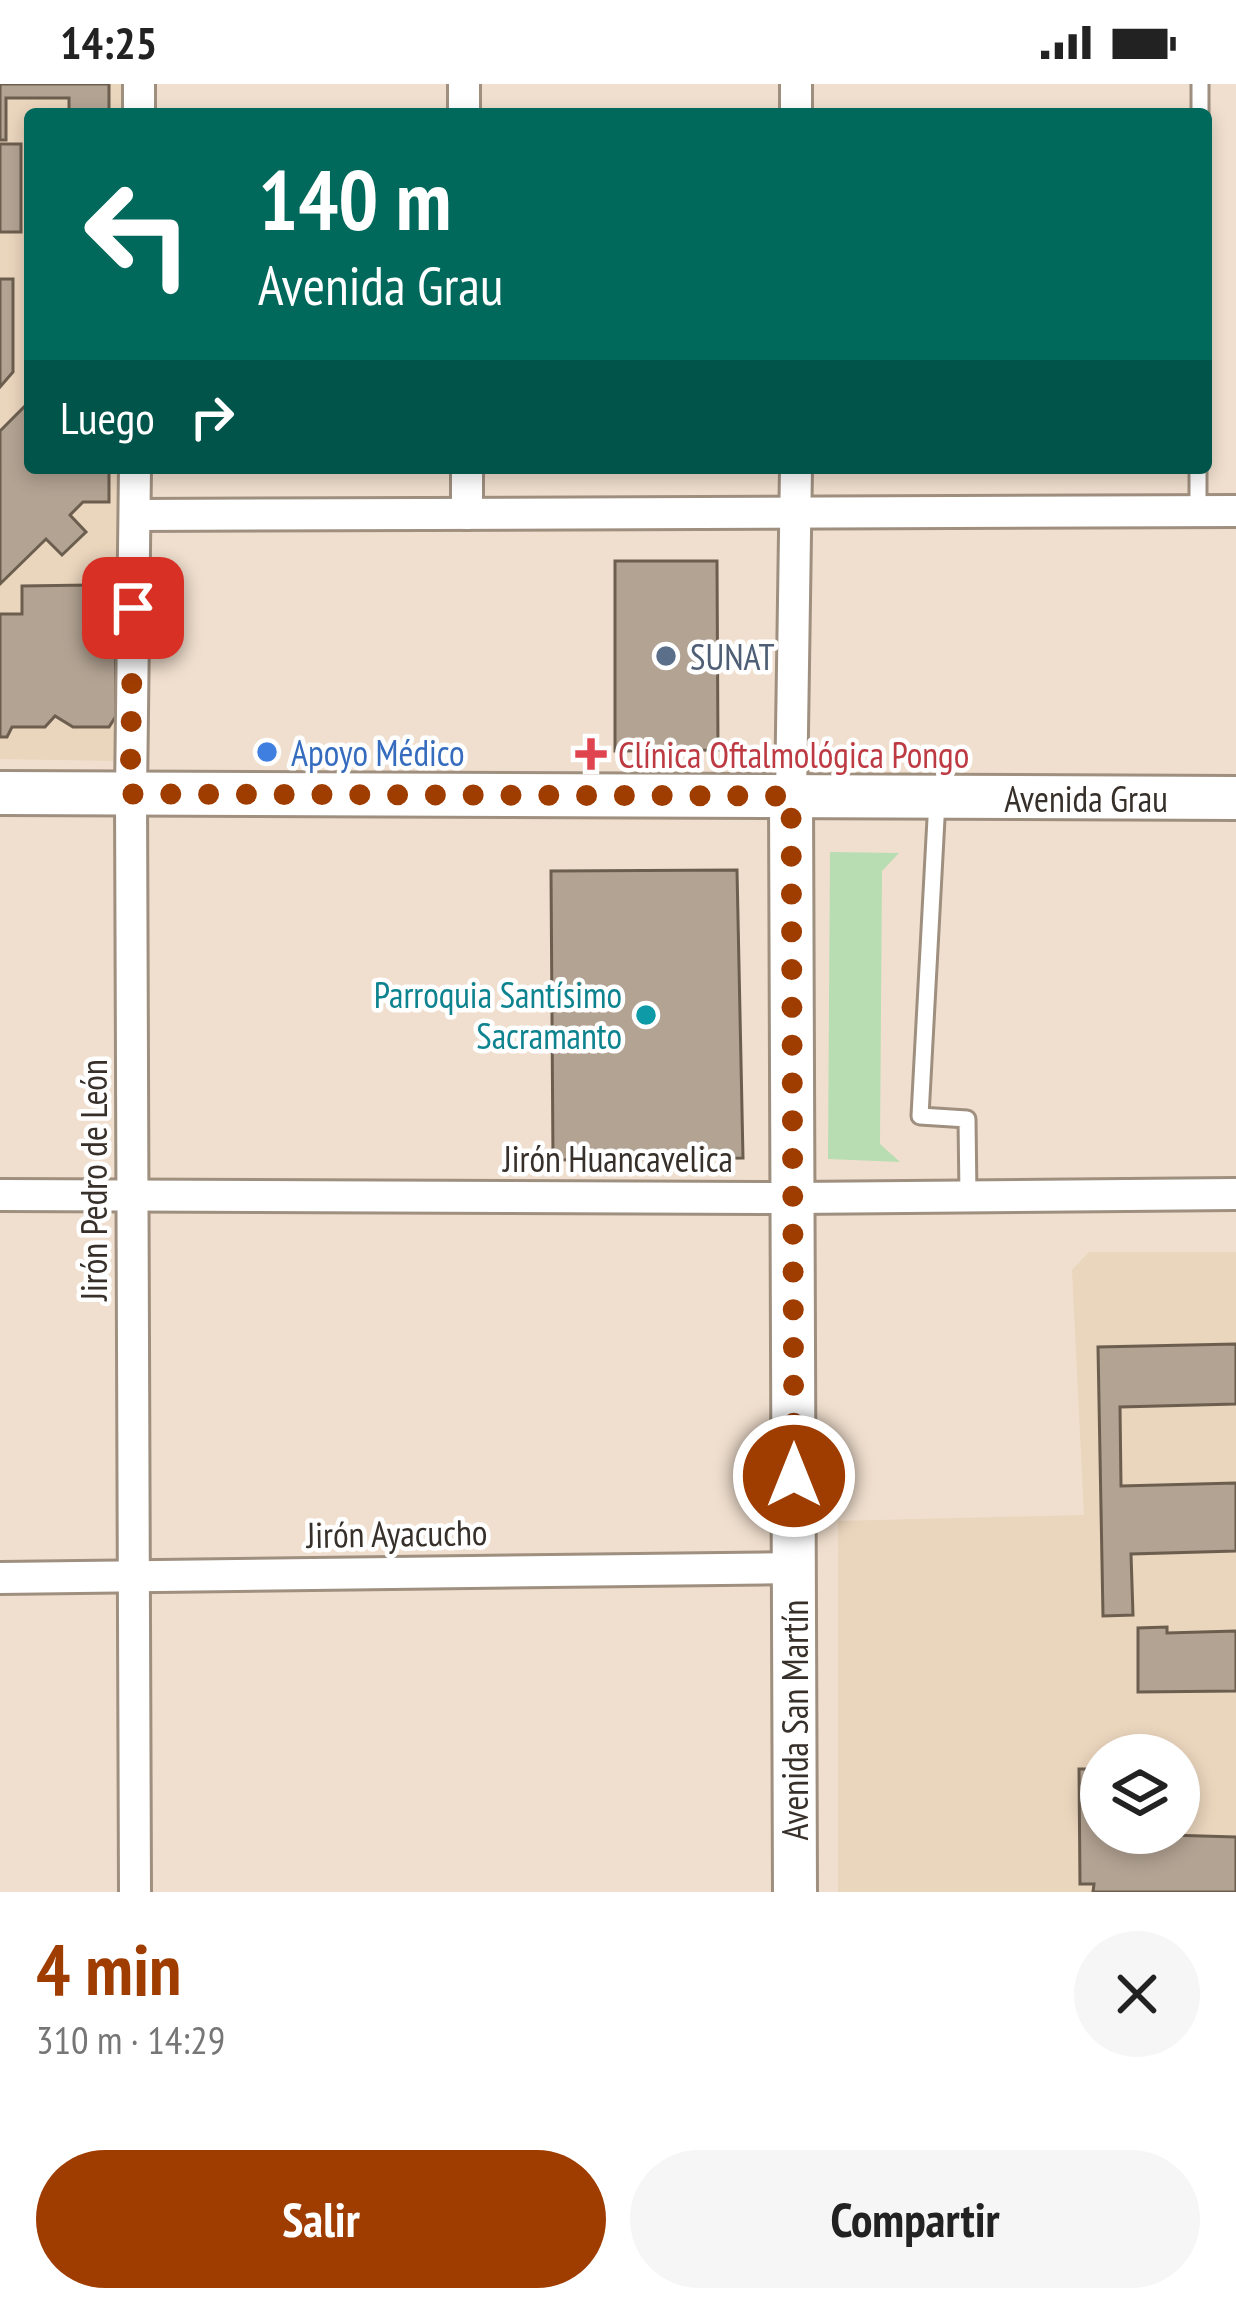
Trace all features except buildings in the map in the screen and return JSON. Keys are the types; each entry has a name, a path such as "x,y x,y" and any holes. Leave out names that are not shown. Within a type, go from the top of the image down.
{"main road":[{"name":"Avenida Grau","path":"0,793 1236,798"},
{"name":"Avenida San Martín","path":"791,796 795,1892"}],"street":[{"name":"Jirón Pedro de León","path":"135,474 130,794 135,1892"},
{"path":"466,474 467,514"},
{"name":"Avenida San Martín","path":"791,796 796,474"},
{"path":"135,515 1236,511"},
{"name":"Jirón Huancavelica","path":"0,1195 795,1198 1236,1194"},
{"name":"Jirón Ayacucho","path":"0,1578 794,1568"}],"lane":[{"path":"1198,474 1198,511"},
{"path":"938,797 920,1116 968,1119 968,1196"}],"shaded area":[{"path":"0,84 124,84 124,108 24,108 24,474 120,474 117,761 0,759"},
{"path":"1089,1252 1236,1252 1236,1892 838,1892 838,1521 1084,1515 1072,1270"}],"green space":[{"path":"830,852 899,853 882,871 880,1144 900,1162 828,1159"}],"place":[{"name":"SUNAT","path":"666,656"},
{"name":"Apoyo Médico","path":"267,752"},
{"name":"Clínica Oftalmológica Pongo","path":"591,754"},
{"name":"Parroquia Santísimo Sacramanto","path":"646,1015"}],"route":[{"path":"133,608 130,794 791,796 794,1476"}]}
